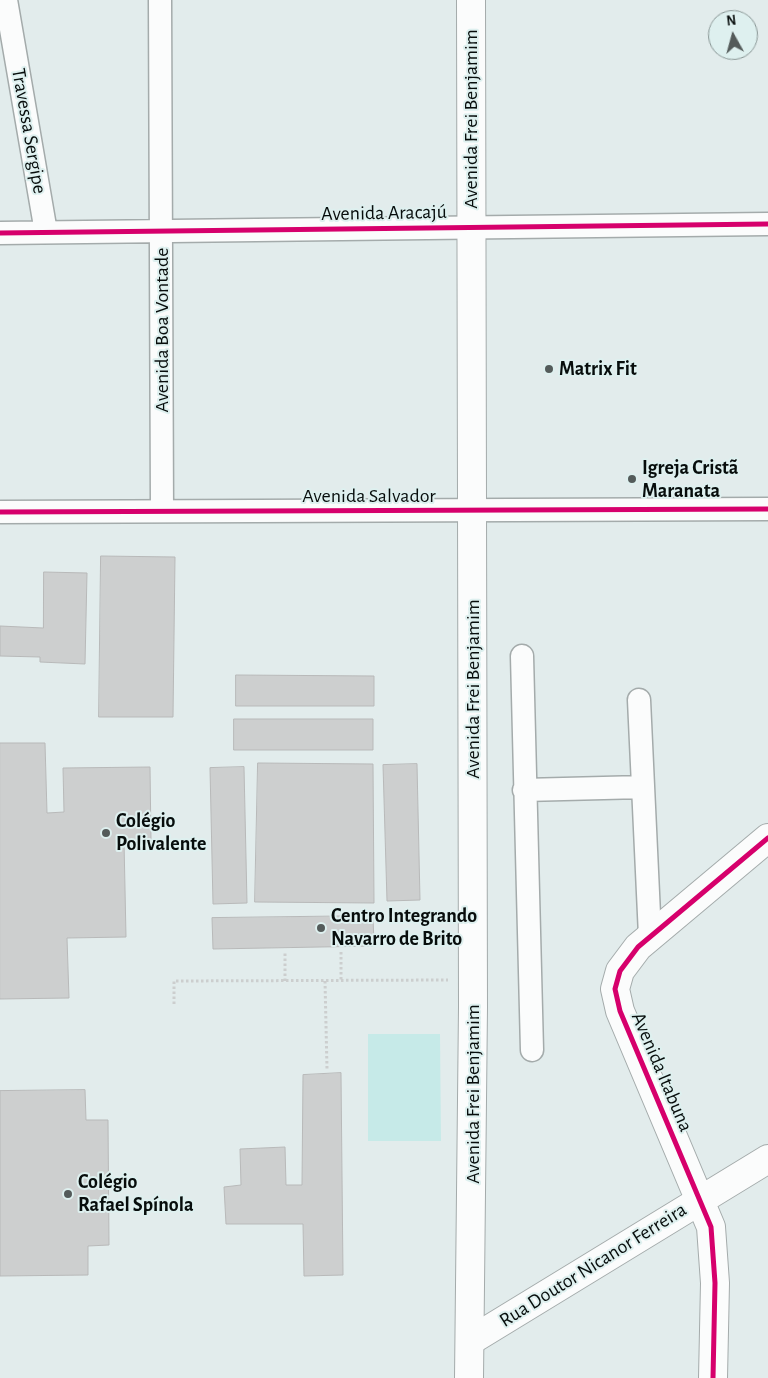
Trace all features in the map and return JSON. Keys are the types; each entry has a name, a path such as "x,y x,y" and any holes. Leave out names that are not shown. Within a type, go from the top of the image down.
{"main road":[{"name":"Avenida Frei Benjamim","path":"469,1378 473,1016 471,0"},
{"name":"Avenida Itabuna","path":"712,1378 714,1252 711,1226 620,1011 616,989 620,971 650,936 768,838"},
{"name":"Rua Doutor Nicanor Ferreira","path":"470,1341 768,1159"}],"street":[{"name":"Travessa Sergipe","path":"6,0 46,232"},
{"name":"Avenida Boa Vontade","path":"160,0 162,510"},
{"name":"Avenida Aracajú","path":"0,233 768,224"},
{"name":"Avenida Salvador","path":"0,512 162,510 472,512 768,509"},
{"path":"522,656 532,1050"},
{"path":"639,700 650,936"},
{"path":"524,790 643,787"}],"path":[{"path":"285,951 285,981"},
{"path":"341,952 342,980"},
{"path":"174,1004 174,981 451,980"},
{"path":"325,981 327,1070"}],"shaded area":[{"path":"368,1034 440,1034 441,1141 368,1141"}],"building":[{"path":"101,556 175,557 173,717 99,717"},
{"path":"44,572 87,573 85,664 40,662 40,657 0,656 0,626 43,628"},
{"path":"236,675 374,676 374,706 236,706"},
{"path":"234,719 373,719 373,750 234,750"},
{"path":"0,743 45,743 47,813 64,812 63,768 150,767 151,841 124,841 126,937 67,938 69,998 0,999"},
{"path":"258,763 373,764 374,903 255,902"},
{"path":"417,764 420,900 387,901 383,765"},
{"path":"244,767 247,903 213,904 210,768"},
{"path":"373,916 374,946 213,949 212,918"},
{"path":"341,1073 343,1275 304,1276 303,1224 226,1224 224,1187 241,1185 240,1149 285,1147 286,1185 302,1185 303,1075"},
{"path":"85,1090 86,1120 108,1120 109,1245 88,1246 88,1275 0,1276 0,1091"}],"cycle path":[{"path":"0,233 768,224"},
{"path":"0,512 768,509"},
{"path":"713,1378 715,1283 711,1227 620,1011 615,989 620,971 638,947 768,838"}],"place":[{"name":"Matrix Fit","path":"549,369"},
{"name":"Igreja Cristã Maranata","path":"632,479"},
{"name":"Colégio Polivalente","path":"106,833"},
{"name":"Centro Integrando Navarro de Brito","path":"321,928"},
{"name":"Colégio Rafael Spínola","path":"68,1194"}]}
